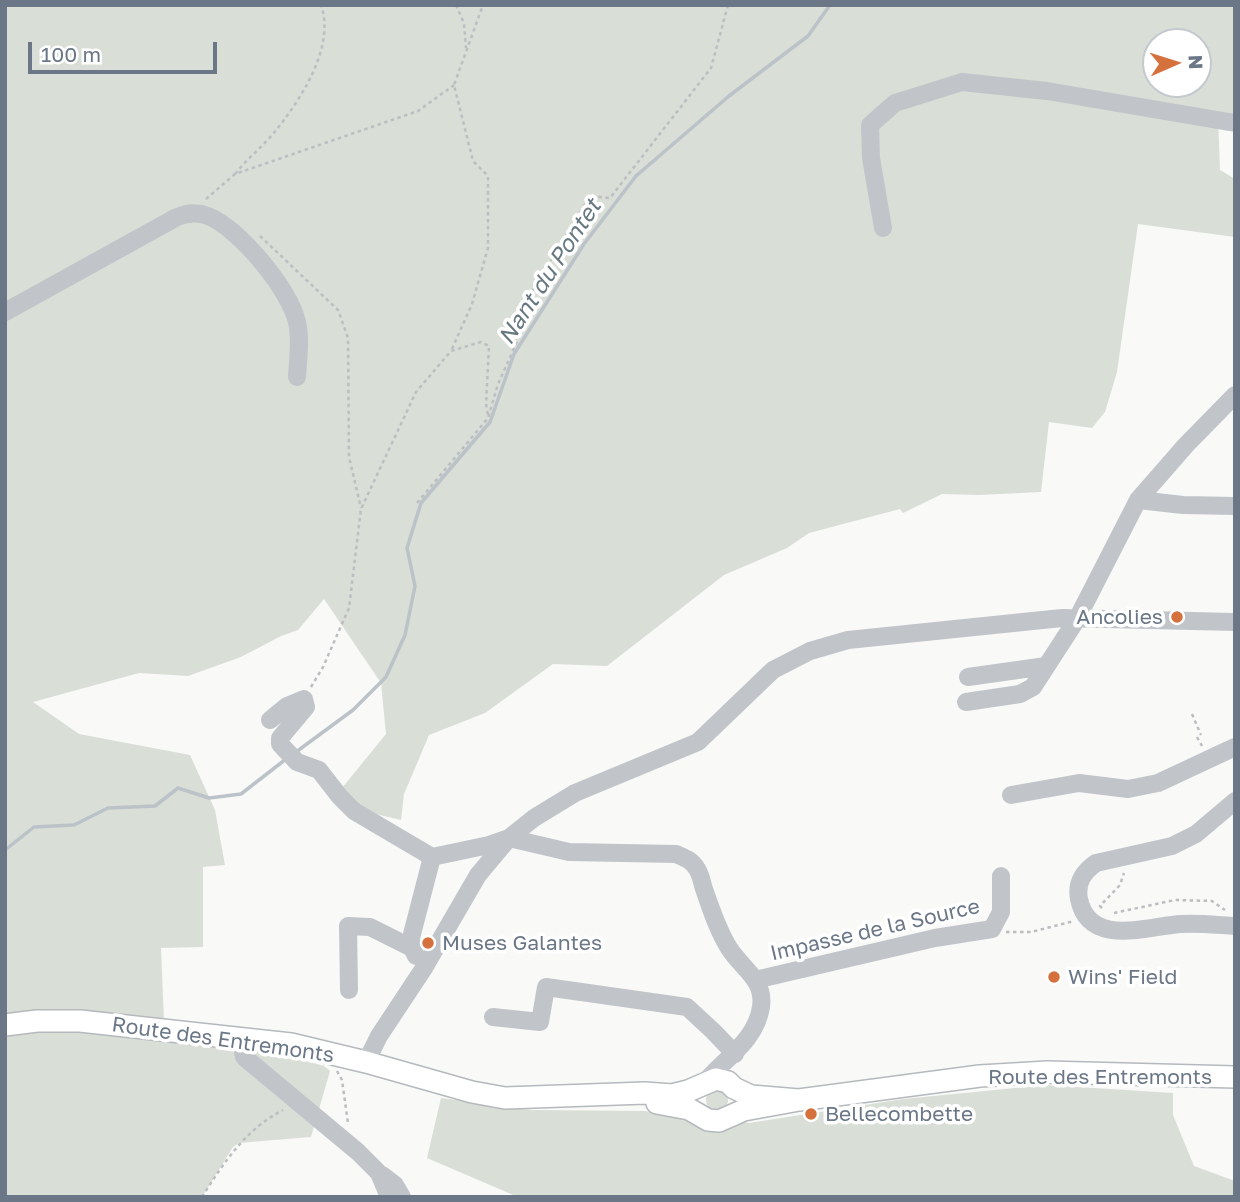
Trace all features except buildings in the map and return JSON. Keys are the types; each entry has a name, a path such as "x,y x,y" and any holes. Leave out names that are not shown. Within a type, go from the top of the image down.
{"main road":[{"name":"Route des Entremonts","path":"5,1025 37,1021 80,1021 311,1048 472,1092 505,1098 671,1095 716,1079 751,1096 799,1100"},
{"name":"Route des Entremonts","path":"603,1095 672,1105 700,1114 708,1120 719,1121 732,1114 799,1100 967,1078 1046,1072 1235,1077"},
{"path":"700,1114 695,1103 702,1085"},
{"path":"732,1114 737,1104 733,1086"}],"street":[{"path":"883,228 871,158 870,125 895,103 937,88 962,82 1047,91 1235,123"},
{"path":"5,312 188,212 207,215 232,230 285,296 297,323 297,377"},
{"path":"965,702 1020,694 1033,687 1077,619 1138,500 1186,444 1235,395"},
{"path":"1138,500 1183,505 1235,506"},
{"path":"366,1062 379,1036 424,968 478,875 509,838 534,818 575,793 698,741 774,670 810,651 848,640 1062,618 1235,622"},
{"path":"968,677 1046,666"},
{"path":"270,720 286,706 304,699 306,707 279,738 280,744 291,756 319,770 354,811 432,857 509,838 569,852 676,854 690,859 698,870 723,938 737,961 751,972 761,995 761,1009 751,1032 735,1054 729,1070 733,1086"},
{"path":"1011,795 1079,783 1128,789 1158,783 1235,747"},
{"path":"1233,919 1113,931 1091,923 1083,912 1079,884 1086,871 1096,863 1172,846 1196,834 1235,802"},
{"path":"424,968 412,948 411,938 432,857"},
{"name":"Impasse de la Source","path":"755,980 934,938 992,929 1001,912 1001,876"},
{"path":"349,990 348,926 370,927 412,948"},
{"path":"493,1017 540,1022 546,987 687,1007 735,1054"},
{"path":"241,1040 244,1057 358,1152 395,1185 402,1197"},
{"path":"702,1085 720,1065 735,1054"},
{"path":"379,1173 389,1197"}],"path":[{"path":"188,212 235,174 275,132 321,55 324,38 321,5"},
{"path":"456,5 464,23 466,52"},
{"path":"304,699 323,667 348,608 361,509 416,392 451,351 472,304 488,248 488,176 473,161 454,85 483,5"},
{"path":"417,503 488,418 498,384 524,326 534,313 527,300 590,196 610,198 711,68 728,5"},
{"path":"235,174 418,111 454,85"},
{"path":"451,351 481,342 489,346 486,404 488,418"},
{"path":"1192,714 1201,735"},
{"path":"1127,869 1120,885 1100,905 1105,912 1120,913 1164,902 1203,899 1212,901 1233,919"},
{"path":"992,929 1031,932 1073,923 1076,918"},
{"path":"334,1065 342,1080 349,1132"},
{"path":"202,1197 239,1143 275,1115 299,1103"}],"shaded area":[{"path":"5,5 1235,5 1235,121 1218,116 1220,170 1235,179 1235,237 1138,224 1117,372 1105,412 1092,428 1049,422 1041,492 942,494 903,513 900,509 809,533 787,548 724,575 607,666 553,664 485,713 429,735 404,794 401,820 367,812 342,788 386,734 381,683 324,599 298,630 241,657 188,676 139,673 33,702 79,734 190,755 215,810 225,865 203,867 203,947 161,948 164,1021 324,1066 330,1071 311,1137 239,1143 233,1147 202,1197 5,1197"},
{"path":"1046,1085 1173,1093 1173,1115 1194,1166 1235,1181 1235,1197 518,1197 427,1158 441,1098 532,1110 644,1111 749,1123 903,1099"},
{"path":"713,1089 721,1089 728,1096 728,1104 721,1111 713,1111 706,1104 706,1096"}],"waterway":[{"name":"Nant du Pontet","path":"296,752 353,710 386,677 405,635 415,586 407,548 421,503 490,422 514,354 584,244 636,176 729,96 808,36 830,5"},
{"name":"Nant du Pontet","path":"5,850 34,827 74,825 108,808 155,806 178,788 209,798 241,794 286,759"}],"place":[{"name":"Ancolies","path":"1177,617"},
{"name":"Muses Galantes","path":"428,943"},
{"name":"Wins' Field","path":"1054,977"},
{"name":"Bellecombette","path":"811,1114"}]}
